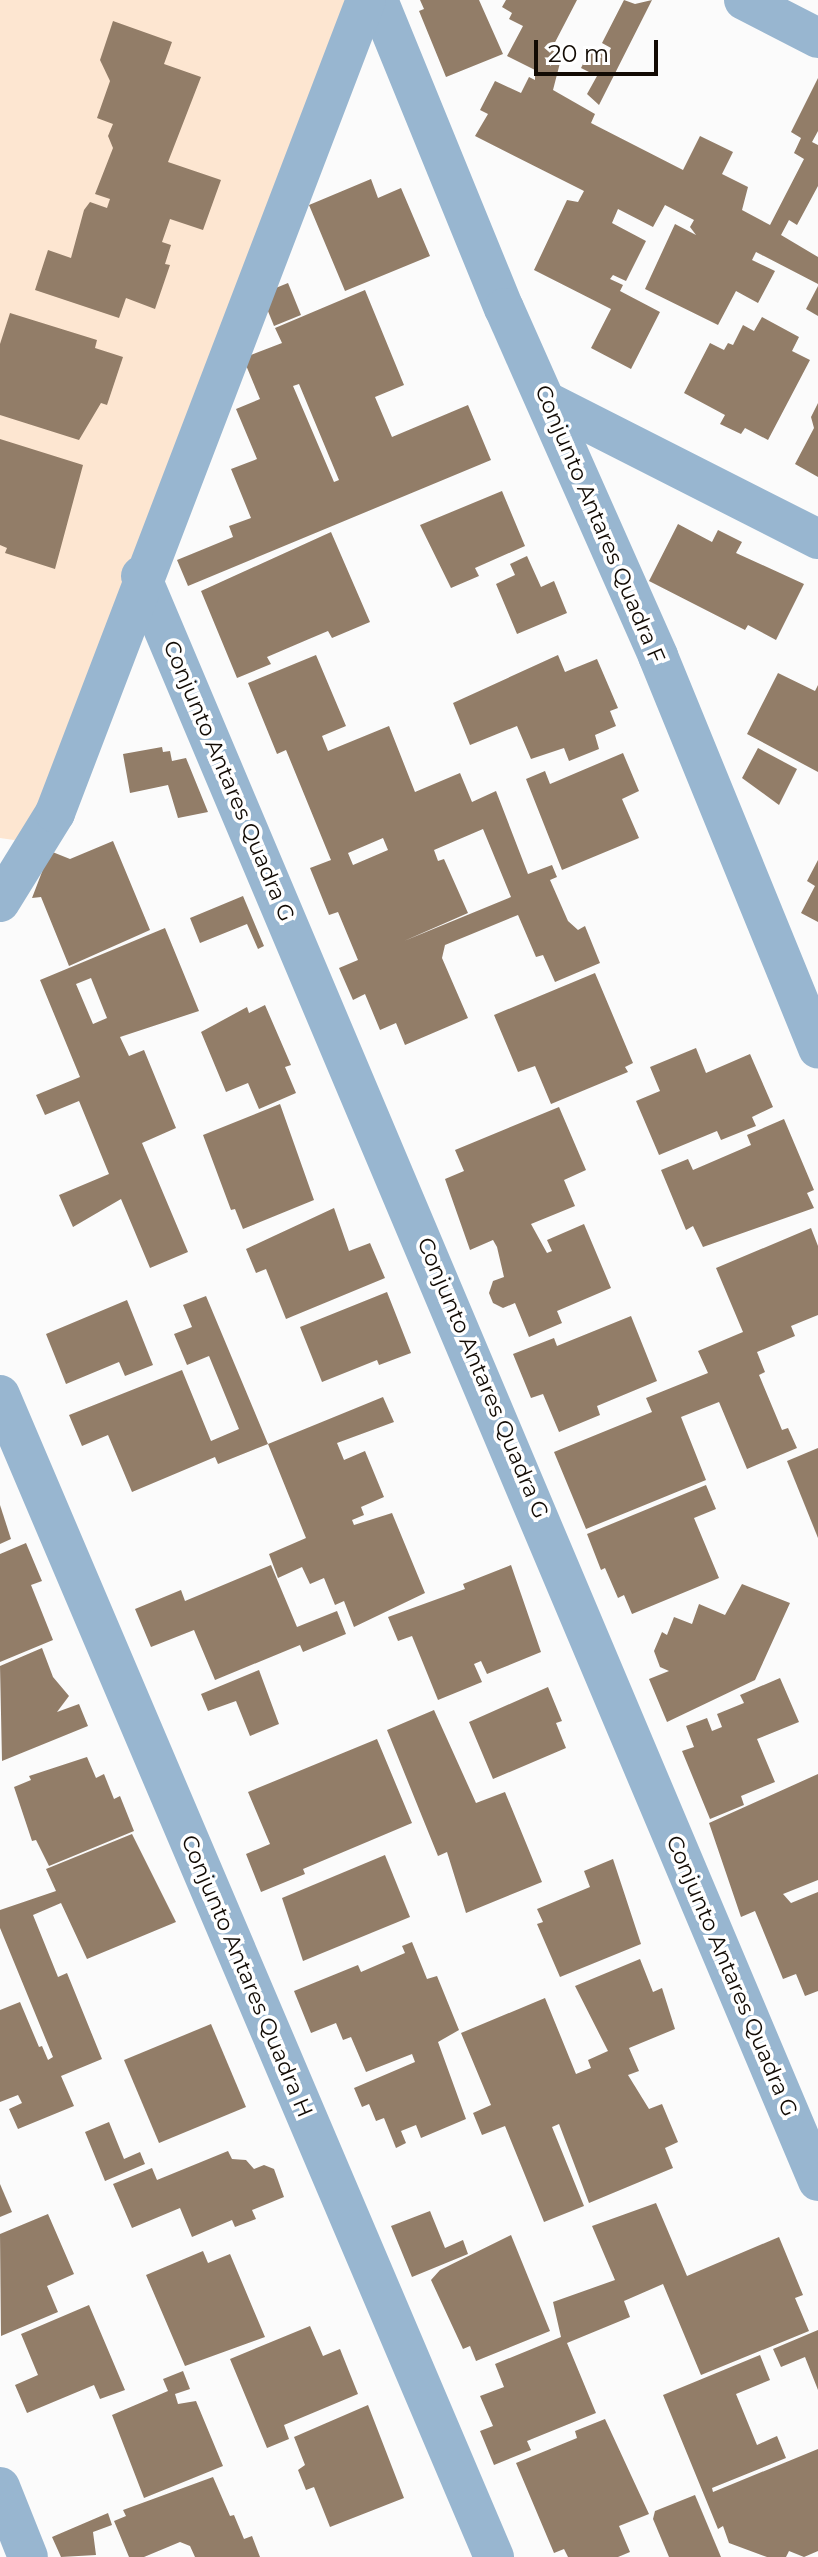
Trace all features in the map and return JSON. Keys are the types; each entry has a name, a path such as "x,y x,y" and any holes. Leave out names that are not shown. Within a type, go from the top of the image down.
{"street":[{"path":"0,902 55,813 141,576 366,0"},
{"name":"Conjunto Antares Quadra F","path":"378,0 810,1014 818,1049"},
{"path":"744,0 818,38"},
{"path":"548,402 818,539"},
{"name":"Conjunto Antares Quadra G","path":"141,576 818,2181"},
{"name":"Conjunto Antares Quadra H","path":"0,1395 494,2557"},
{"path":"0,2487 28,2557"}],"shaded area":[{"path":"0,0 357,0 56,846 0,838"}],"building":[{"path":"420,0 479,0 503,54 446,77 419,11 424,9"},
{"path":"506,0 577,0 551,50 562,55 553,90 595,114 591,123 683,170 700,136 733,152 722,174 748,187 742,210 770,225 804,159 794,153 801,138 791,132 818,78 818,131 812,142 818,145 818,186 797,225 789,220 781,235 818,257 818,284 756,252 752,260 775,271 758,303 736,291 718,325 645,289 675,224 696,235 690,227 694,220 665,205 653,227 618,209 612,223 646,241 626,281 613,275 610,279 623,285 620,291 660,312 631,369 591,348 611,309 534,270 567,200 578,202 584,191 475,136 488,114 480,110 495,81 521,93 529,77 535,80 535,70 507,56 523,26 509,19 512,13 502,7"},
{"path":"624,0 635,4 652,0 599,105 587,94 597,76 581,68 591,48 607,56 611,48 602,43"},
{"path":"113,21 172,42 164,64 201,77 168,162 221,180 203,230 170,219 162,242 171,245 165,264 170,265 155,309 126,298 119,318 35,290 48,250 71,258 84,210 90,202 107,208 110,199 95,194 113,148 108,136 113,124 97,118 110,81 100,60"},
{"path":"371,179 378,198 401,188 430,256 345,291 309,205"},
{"path":"288,283 301,315 274,326 261,294"},
{"path":"818,286 818,316 806,309"},
{"path":"365,290 404,385 375,397 392,437 468,405 491,460 188,586 177,560 233,537 229,526 251,518 231,469 257,459 236,409 260,399 243,358 282,343 275,328","holes":["299,384 339,480 334,482 293,386"]},
{"path":"10,313 97,340 95,348 123,357 107,405 101,403 79,440 0,415 0,344"},
{"path":"762,317 799,337 792,351 810,360 768,440 745,428 741,434 720,424 725,415 684,393 710,343 724,350 728,343 733,345 743,325 754,331"},
{"path":"818,403 818,477 795,464 814,428 811,417"},
{"path":"0,439 83,465 55,569 5,553 7,548 0,545"},
{"path":"502,491 525,546 475,568 479,576 451,588 420,525"},
{"path":"678,524 712,542 718,530 742,542 736,553 804,584 776,640 748,625 745,630 649,581"},
{"path":"331,532 370,622 332,638 328,631 309,639 267,657 271,664 237,678 201,591"},
{"path":"527,556 541,587 554,581 567,613 517,634 496,584 515,575 510,564"},
{"path":"316,655 346,726 322,736 328,751 389,726 415,792 460,773 472,802 496,791 528,874 552,865 557,877 550,880 568,921 578,930 585,926 600,963 555,982 543,955 536,957 518,915 445,945 442,958 468,1018 405,1045 396,1023 380,1030 365,994 353,1000 339,968 358,960 338,912 329,915 310,868 331,860 286,750 277,754 248,683","holes":["483,829 511,897 404,941 468,913 444,859 438,861 434,850","383,838 388,850 353,865 348,853"]},
{"path":"558,655 565,672 597,659 618,708 610,711 616,726 595,735 599,749 569,761 564,748 531,759 517,726 470,745 453,703"},
{"path":"778,673 815,691 818,685 818,772 747,734"},
{"path":"162,747 163,752 170,751 172,761 186,758 208,812 178,818 168,785 130,793 123,754"},
{"path":"758,748 797,769 779,805 742,778"},
{"path":"623,753 639,791 622,799 639,838 562,870 526,779 545,771 550,784"},
{"path":"113,841 150,930 69,966 41,897 32,898 50,851 70,859"},
{"path":"818,860 818,922 801,913 815,886 807,881"},
{"path":"243,896 264,946 258,949 247,924 200,943 190,918"},
{"path":"165,928 199,1011 120,1037 129,1056 144,1050 176,1128 142,1143 188,1252 150,1268 121,1199 73,1227 59,1195 109,1174 79,1101 45,1115 36,1095 80,1077 40,980","holes":["91,978 107,1018 93,1024 76,984"]},
{"path":"595,973 633,1063 625,1067 628,1072 551,1104 535,1066 518,1072 494,1015"},
{"path":"265,1005 291,1065 285,1067 296,1093 259,1109 248,1083 226,1092 201,1032 247,1007 249,1013"},
{"path":"696,1048 706,1073 750,1054 773,1107 752,1117 756,1126 721,1140 717,1131 659,1155 636,1101 660,1091 650,1067"},
{"path":"280,1104 314,1200 243,1229 235,1209 231,1210 203,1135"},
{"path":"559,1107 586,1170 564,1180 575,1206 531,1224 547,1253 552,1251 547,1240 584,1224 611,1288 557,1311 562,1323 529,1337 515,1303 503,1308 493,1303 489,1293 493,1281 504,1277 497,1247 493,1240 470,1250 445,1179 464,1171 455,1150"},
{"path":"784,1119 814,1190 807,1193 814,1208 703,1247 693,1226 686,1230 661,1170 688,1159 693,1170 751,1145 747,1135"},
{"path":"334,1208 349,1251 370,1243 385,1278 286,1319 266,1269 256,1273 246,1249"},
{"path":"811,1228 818,1246 818,1315 791,1326 795,1336 757,1352 765,1372 759,1375 782,1430 788,1428 797,1448 747,1469 719,1402 681,1417 706,1480 586,1529 554,1452 652,1412 646,1398 708,1373 698,1351 743,1332 716,1268"},
{"path":"387,1292 411,1353 379,1365 377,1360 322,1382 300,1327"},
{"path":"206,1296 268,1444 218,1464 215,1457 132,1492 108,1435 82,1446 69,1415 182,1370 211,1441 239,1429 209,1356 187,1365 174,1334 192,1327 183,1305"},
{"path":"127,1300 153,1365 125,1376 119,1362 66,1384 46,1334"},
{"path":"631,1316 657,1381 597,1406 600,1415 559,1432 543,1394 531,1398 513,1354 554,1338 557,1346"},
{"path":"383,1397 394,1422 337,1443 344,1460 365,1451 384,1497 361,1507 364,1515 352,1520 354,1525 392,1513 425,1593 354,1627 344,1601 335,1605 324,1578 310,1584 302,1567 278,1578 269,1554 306,1538 268,1444"},
{"path":"818,1448 818,1538 787,1461"},
{"path":"706,1485 716,1509 694,1518 719,1578 632,1614 624,1595 618,1598 605,1568 601,1570 587,1534"},
{"path":"0,1505 11,1539 0,1544"},
{"path":"26,1543 42,1581 31,1585 53,1640 0,1662 0,1554"},
{"path":"271,1565 297,1627 337,1611 346,1634 303,1652 300,1645 215,1680 194,1630 151,1647 135,1609 181,1590 185,1601"},
{"path":"511,1565 541,1652 487,1674 481,1661 474,1664 482,1682 438,1700 412,1636 398,1641 388,1617 465,1589 463,1584"},
{"path":"742,1584 790,1603 755,1680 667,1722 649,1679 669,1671 660,1667 654,1651 662,1632 667,1635 674,1617 692,1624 699,1604 725,1615"},
{"path":"42,1648 53,1677 69,1696 57,1712 79,1704 88,1726 2,1761 0,1666"},
{"path":"259,1670 279,1724 250,1736 236,1701 208,1711 201,1694"},
{"path":"780,1678 799,1722 757,1739 775,1782 741,1796 744,1805 710,1819 682,1751 694,1747 686,1726 707,1718 712,1731 722,1727 717,1714 744,1703 740,1695"},
{"path":"548,1687 562,1721 556,1723 566,1748 493,1779 469,1722"},
{"path":"434,1710 476,1803 505,1792 542,1882 466,1913 447,1852 438,1856 387,1730"},
{"path":"377,1739 412,1823 303,1869 305,1874 261,1892 246,1854 270,1844 248,1792"},
{"path":"87,1757 96,1778 104,1774 114,1799 120,1796 134,1831 49,1866 36,1840 32,1841 14,1787 31,1780 29,1776"},
{"path":"818,1774 818,1880 783,1894 791,1903 818,1892 818,1991 805,1996 796,1974 783,1979 755,1911 741,1917 709,1823"},
{"path":"132,1834 176,1922 87,1959 61,1903 33,1915 58,1977 67,1973 102,2059 61,2076 74,2106 18,2129 9,2109 22,2103 18,2095 0,2102 0,2010 20,2002 39,2047 42,2046 48,2060 53,2057 0,1928 0,1910 56,1891 46,1869"},
{"path":"385,1855 410,1917 303,1961 282,1898"},
{"path":"613,1859 641,1944 560,1977 537,1924 543,1922 537,1909 590,1887 584,1871"},
{"path":"412,1942 427,1979 437,1976 459,2030 438,2042 466,2119 421,2138 416,2125 401,2131 406,2143 396,2148 384,2118 376,2121 369,2104 362,2107 354,2088 415,2062 412,2054 366,2072 351,2037 343,2040 336,2023 311,2033 294,1991 358,1965 361,1972 405,1953 402,1946"},
{"path":"640,1959 653,1992 662,1988 675,2029 629,2048 639,2071 628,2075 649,2109 662,2104 678,2142 665,2148 673,2168 589,2203 559,2124 552,2127 584,2206 544,2222 505,2126 482,2135 473,2113 491,2105 461,2033 545,1998 576,2074 591,2068 588,2060 608,2051 575,1986"},
{"path":"211,2024 246,2107 159,2143 124,2060"},
{"path":"109,2122 124,2159 140,2152 145,2164 105,2181 85,2132"},
{"path":"228,2151 232,2159 246,2160 254,2169 264,2165 274,2169 284,2197 252,2210 256,2219 235,2227 232,2220 192,2237 180,2208 132,2228 113,2184 152,2168 157,2180"},
{"path":"0,2184 12,2212 0,2217"},
{"path":"656,2203 687,2276 779,2237 803,2295 795,2298 809,2331 701,2375 663,2284 624,2301 630,2317 567,2343 596,2413 527,2441 531,2450 494,2465 480,2431 493,2426 480,2396 504,2387 495,2364 561,2337 553,2302 615,2280 592,2226"},
{"path":"430,2211 445,2248 463,2240 468,2254 412,2277 391,2226"},
{"path":"48,2214 74,2274 47,2286 58,2312 1,2336 0,2234"},
{"path":"511,2235 550,2331 476,2361 470,2346 463,2349 431,2280 440,2270"},
{"path":"203,2251 208,2263 230,2254 265,2337 185,2366 146,2275"},
{"path":"89,2305 125,2390 100,2399 94,2385 27,2413 15,2385 38,2375 21,2334"},
{"path":"310,2326 323,2356 340,2349 358,2394 284,2425 289,2439 267,2448 230,2359"},
{"path":"818,2330 818,2390 805,2357 781,2367 773,2349"},
{"path":"760,2355 770,2380 736,2394 757,2445 777,2436 786,2458 712,2488 713,2492 818,2449 818,2551 804,2557 789,2551 786,2557 767,2557 729,2543 723,2526 718,2529 663,2395"},
{"path":"183,2371 190,2389 175,2394 178,2404 196,2401 223,2466 144,2498 112,2415 168,2391 163,2379"},
{"path":"368,2405 404,2498 330,2527 314,2487 306,2490 298,2470 305,2465 294,2437"},
{"path":"605,2419 649,2514 619,2526 630,2552 618,2557 568,2557 564,2549 554,2553 516,2463 577,2438 575,2431"},
{"path":"213,2477 230,2516 234,2515 244,2539 252,2536 260,2557 195,2557 190,2546 180,2542 144,2557 129,2557 114,2521 126,2516 123,2510"},
{"path":"695,2495 721,2557 669,2557 653,2519 655,2511"},
{"path":"108,2513 112,2525 93,2532 96,2555 61,2557 52,2537"}]}
